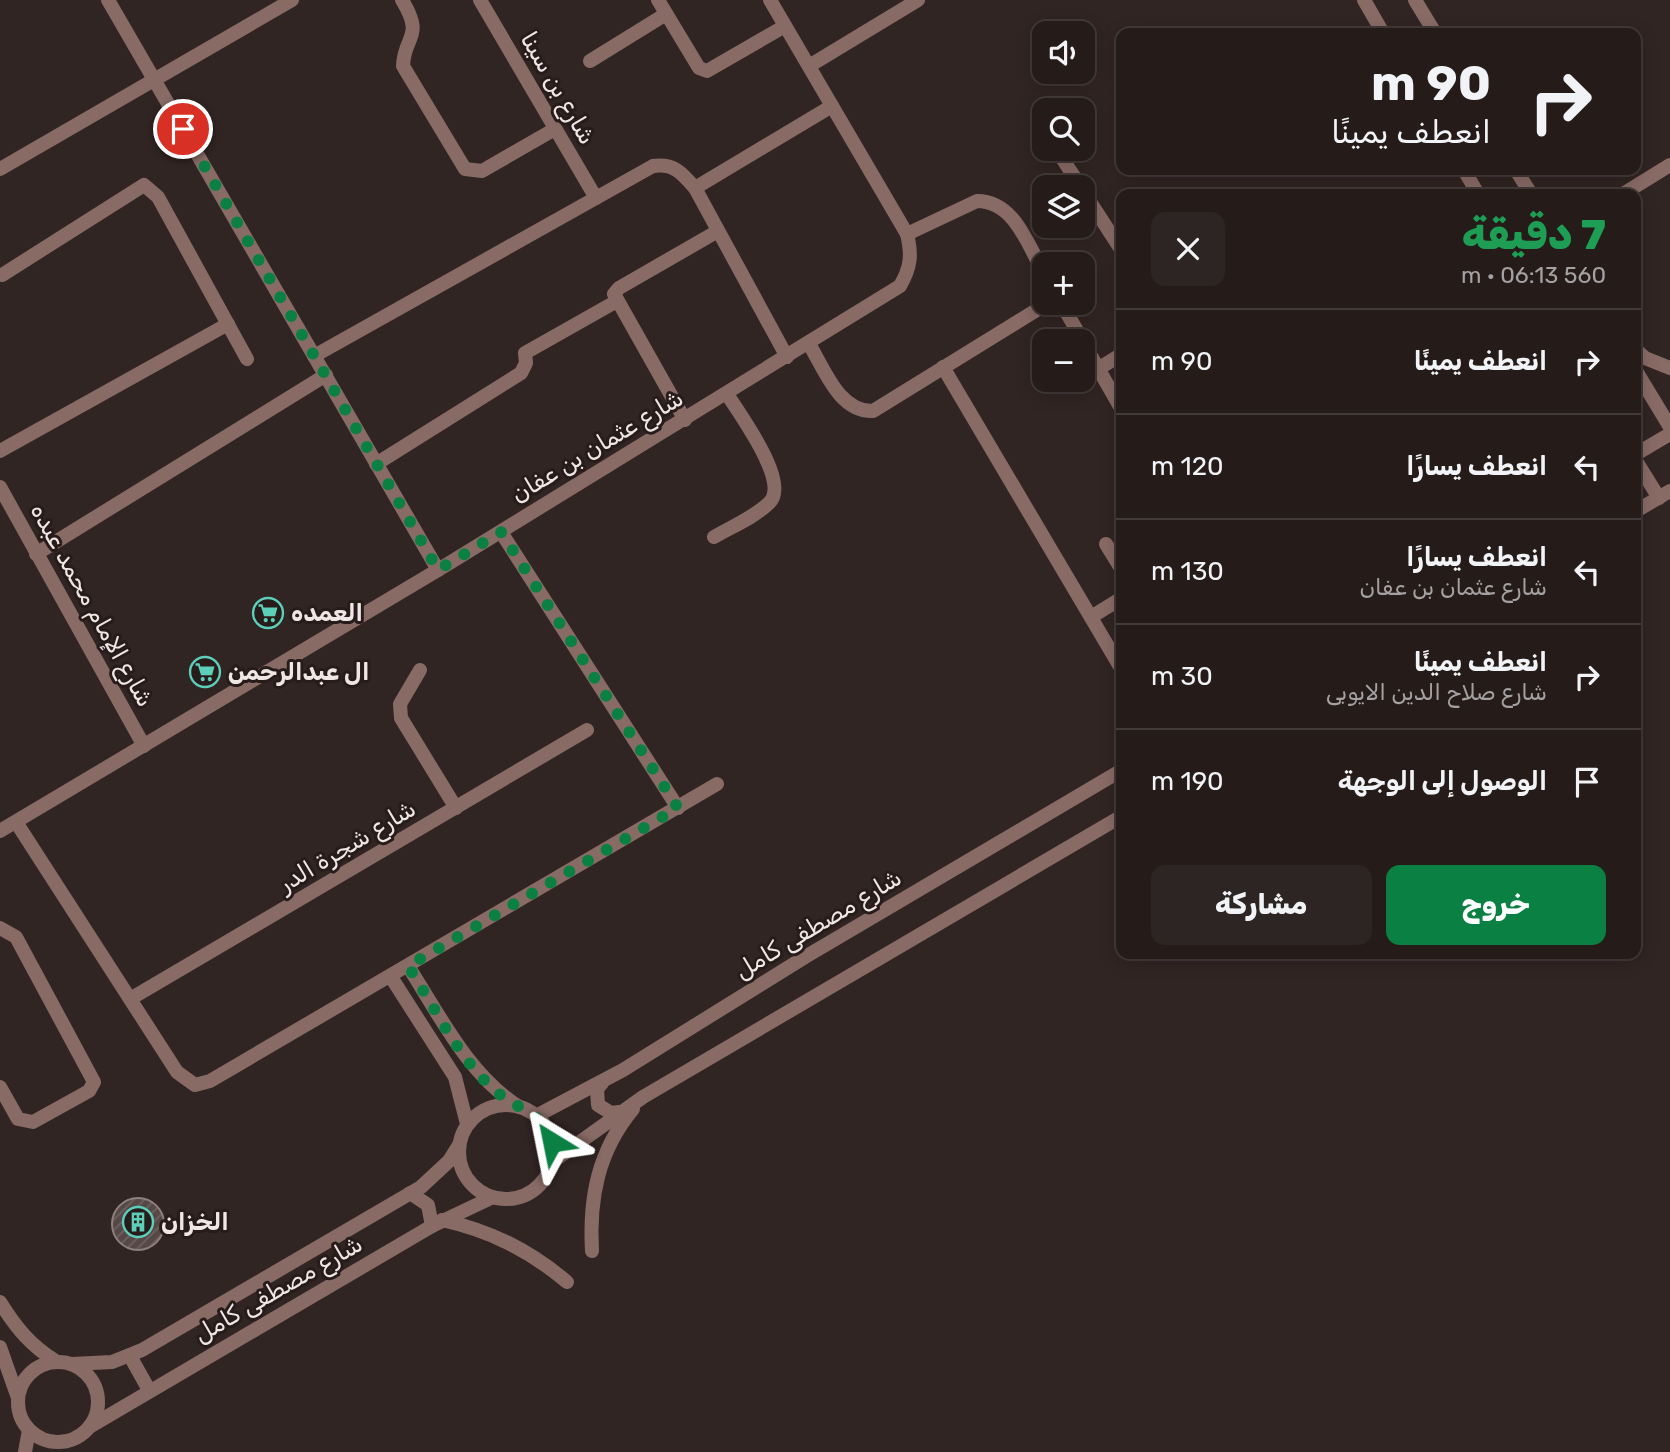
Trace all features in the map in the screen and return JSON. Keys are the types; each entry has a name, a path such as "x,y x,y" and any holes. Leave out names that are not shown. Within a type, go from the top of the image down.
{"street":[{"path":"108,0 438,570"},
{"path":"0,169 155,82 292,0"},
{"path":"402,0 411,14 413,28 403,66 464,169 482,171 555,129"},
{"name":"شارع بن سينا","path":"480,0 596,198"},
{"path":"658,0 699,68 707,71 785,26"},
{"name":"شارع عثمان بن عفان","path":"0,831 501,532 900,286 909,270 911,252 906,234 770,0"},
{"path":"808,66 918,0"},
{"path":"1364,0 1380,28"},
{"path":"1415,0 1432,28"},
{"path":"590,61 666,14"},
{"path":"695,188 832,106"},
{"path":"314,356 653,166 666,164 681,172 695,188 787,357"},
{"path":"1631,189 1670,165"},
{"path":"2,275 144,185 158,197 247,359"},
{"path":"906,234 977,201 989,201 1009,213 1032,253"},
{"path":"1095,209 1116,242"},
{"path":"685,420 614,294 619,288 718,231"},
{"path":"376,464 522,373 526,363 525,352 617,301"},
{"path":"809,344 848,406 860,411 873,411 1032,313"},
{"path":"0,451 228,324"},
{"path":"1641,354 1670,368"},
{"path":"1098,369 1116,358"},
{"path":"1095,364 1116,400"},
{"path":"943,367 1116,660"},
{"path":"36,554 326,375"},
{"path":"1641,379 1670,427"},
{"path":"714,537 771,503 775,492 775,475 727,394"},
{"path":"1641,451 1670,434"},
{"path":"1641,467 1665,495 1641,508"},
{"name":"شارع الإمام محمد عبده","path":"0,486 144,746"},
{"path":"501,532 678,808"},
{"path":"1106,544 1116,560"},
{"path":"1091,617 1116,602"},
{"path":"420,670 400,704 401,718 456,808"},
{"name":"شارع شجرة الدر","path":"130,999 587,730"},
{"name":"شارع مصطفى كامل","path":"536,1116 602,1083 1116,770"},
{"path":"16,822 177,1072 195,1085 210,1081 391,977 717,784"},
{"path":"552,1162 643,1097 1116,820"},
{"path":"0,1087 18,1119 33,1122 89,1091 94,1082 16,937 1,929"},
{"path":"408,966 476,1070 503,1097 536,1116 549,1132 552,1162 549,1172 535,1190 514,1199 491,1198 479,1192 462,1171 459,1145 467,1124 485,1109 508,1105 519,1107"},
{"path":"391,977 455,1077 467,1124"},
{"path":"602,1083 597,1089 598,1105 611,1113 619,1112"},
{"path":"592,1251 590,1217 602,1163 621,1123 643,1097"},
{"name":"شارع مصطفى كامل","path":"65,1363 112,1362 130,1356 410,1193 436,1175 459,1145"},
{"path":"410,1193 428,1205 437,1223 476,1228 509,1241 540,1259 567,1282"},
{"name":"شارع مصطفى كامل","path":"91,1426 437,1223 491,1198"},
{"path":"0,1302 36,1349 85,1372 93,1384 98,1398 97,1412 91,1426 65,1447 29,1430 19,1410 0,1345 12,1342 22,1334"},
{"path":"130,1356 149,1390"},
{"path":"18,1400 22,1385 30,1373 43,1365 65,1363"},
{"path":"25,1452 29,1430"}],"building":[{"name":"الخزان","path":"138,1198 157,1205 164,1224 157,1243 138,1250 119,1243 112,1224 119,1205"}],"place":[{"name":"العمده","path":"268,613"},
{"name":"ال عبدالرحمن","path":"205,672"},
{"name":"الخزان","path":"138,1222"}],"route":[{"path":"183,129 438,570 501,532 678,808 408,966 476,1070 503,1097 536,1116 549,1132 552,1142"}]}
